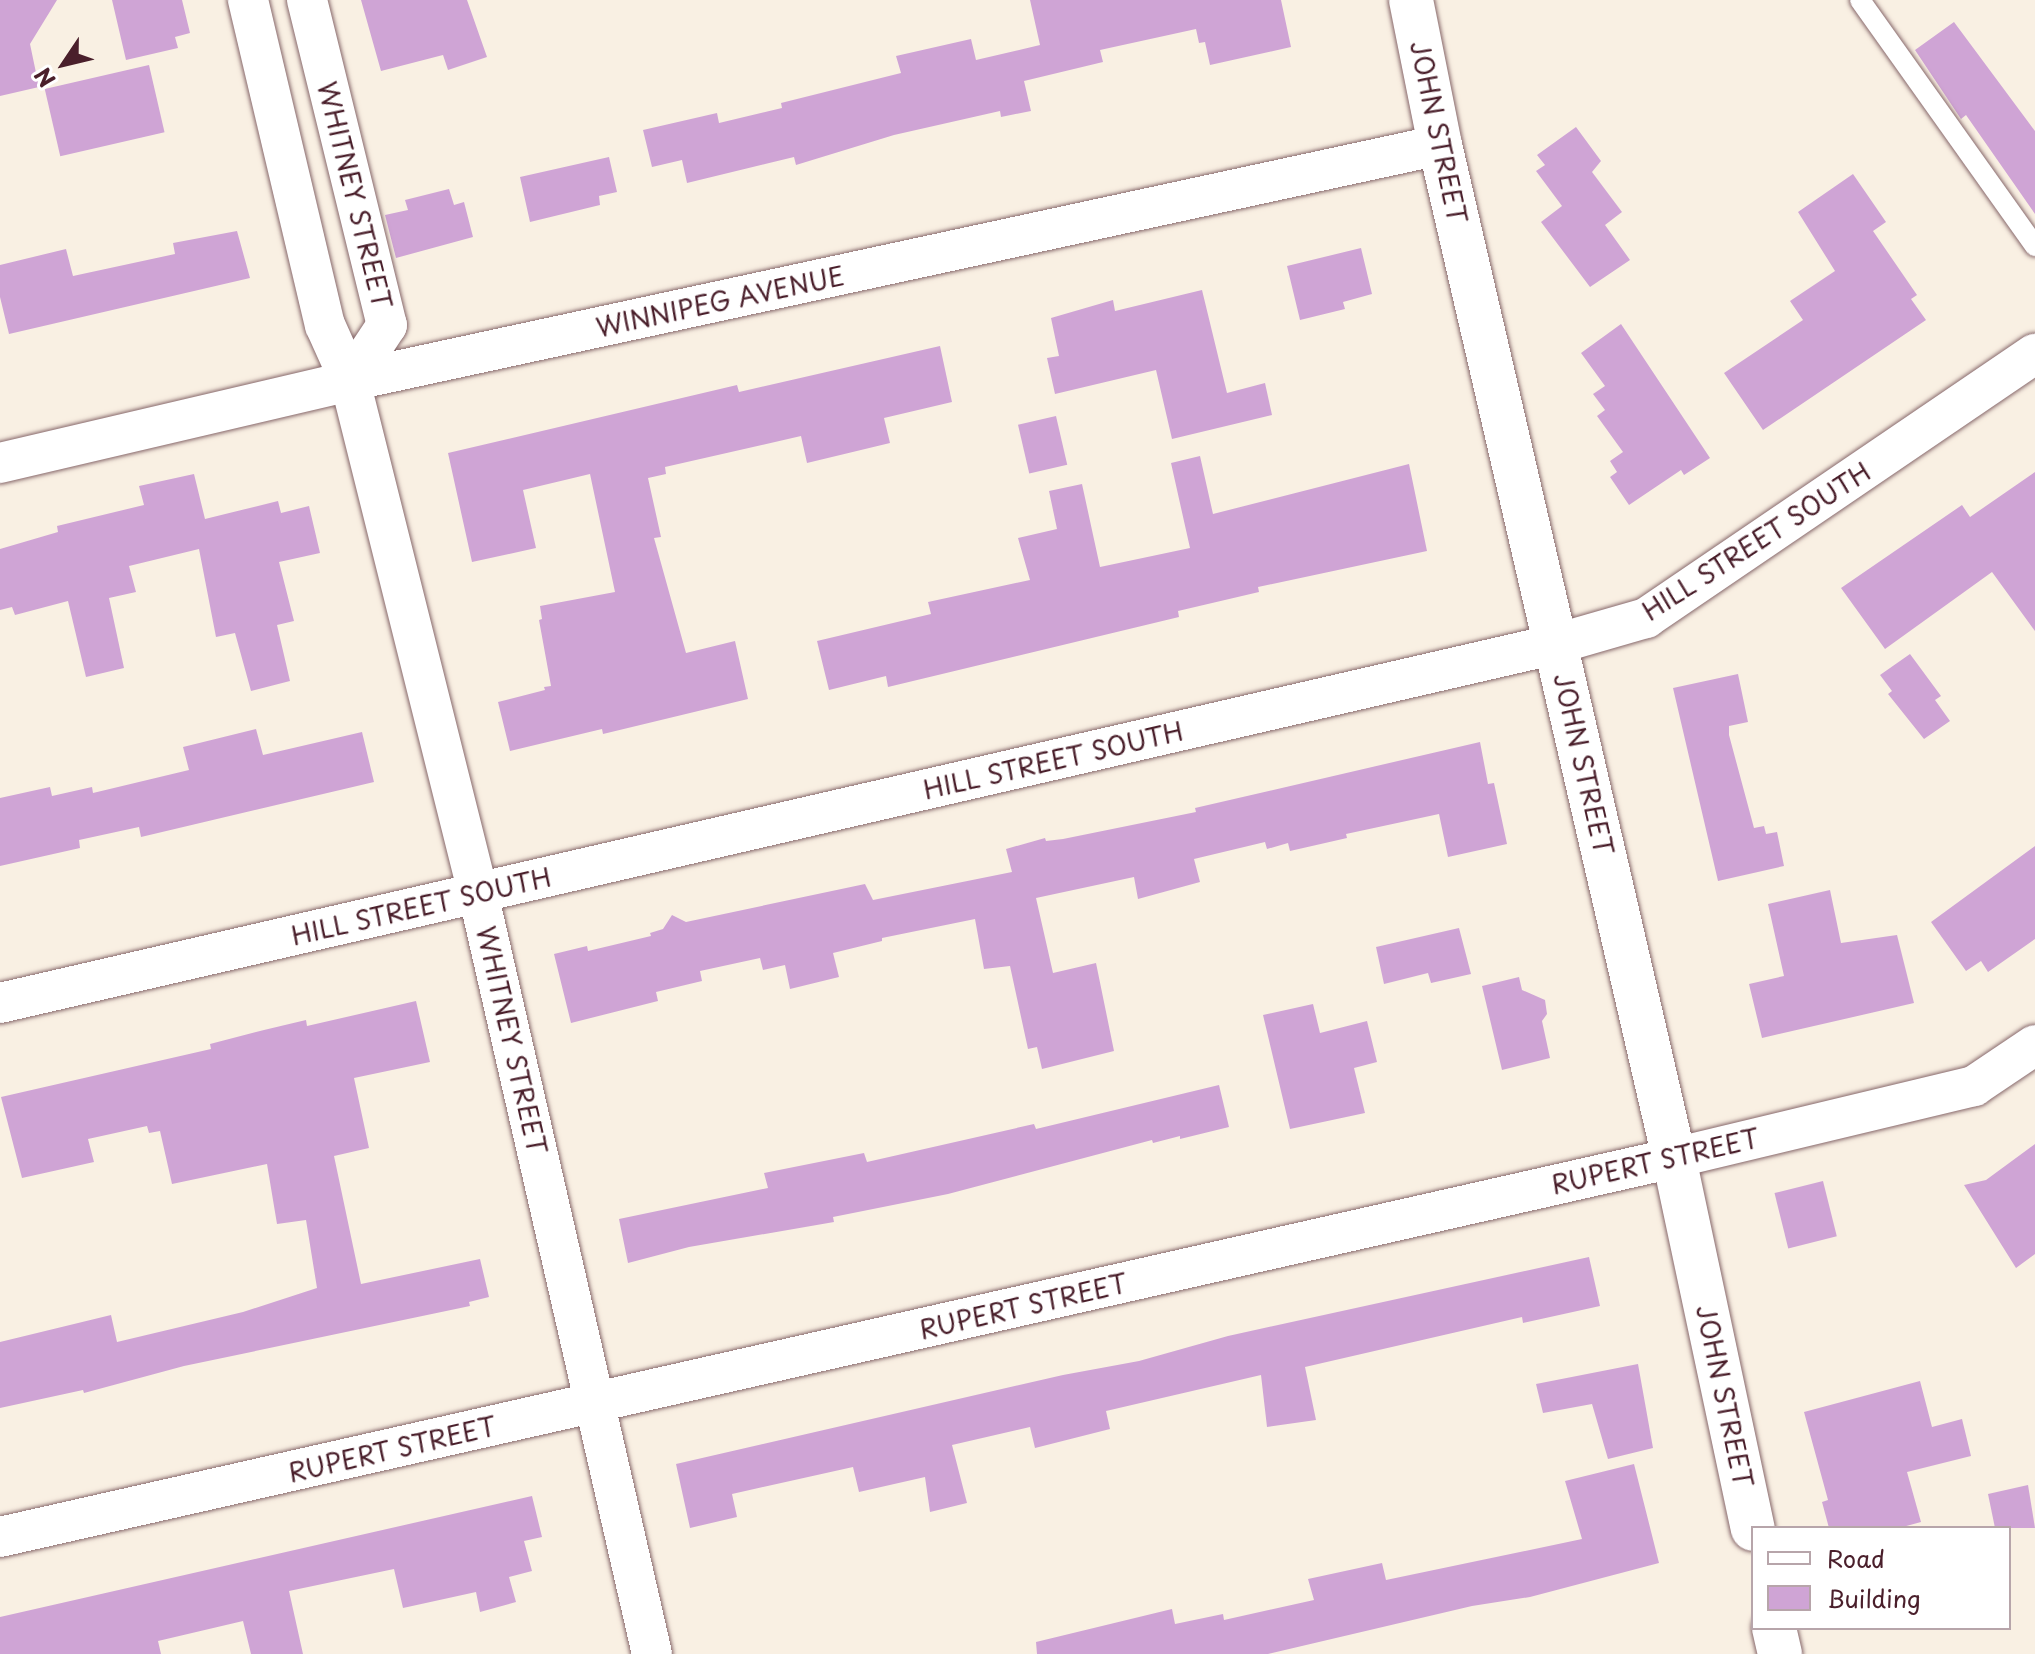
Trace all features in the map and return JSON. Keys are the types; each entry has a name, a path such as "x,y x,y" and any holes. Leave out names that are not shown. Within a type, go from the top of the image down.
{"street":[{"name":"WHITNEY STREET","path":"248,0 325,325 350,381 478,893 652,1654"},
{"name":"WHITNEY STREET","path":"307,0 387,325 350,381"},
{"name":"JOHN STREET","path":"1411,0 1440,145 1674,1158 1752,1526"},
{"name":"WINNIPEG AVENUE","path":"0,463 350,381 1440,145"},
{"name":"HILL STREET SOUTH","path":"0,1003 1556,644 1646,618 2035,354"},
{"name":"RUPERT STREET","path":"0,1537 1674,1158 1974,1086 2035,1045"},
{"path":"1774,1630 1780,1654"}],"lane":[{"path":"1860,0 2035,246"}],"building":[{"path":"0,0 57,0 30,44 39,87 0,96"},
{"path":"112,0 182,0 190,33 175,37 178,48 126,60"},
{"path":"361,0 467,0 487,57 448,70 443,55 381,71"},
{"path":"1030,0 1281,0 1291,47 1210,65 1205,42 1199,43 1196,29 1100,50 1103,62 1024,81 1031,111 1001,117 1000,111 894,135 796,165 794,157 687,183 682,160 652,167 643,130 717,113 719,123 782,108 781,103 901,73 896,56 971,39 976,60 1040,45"},
{"path":"1954,22 2035,131 2035,214 1966,115 1961,119 1915,50"},
{"path":"149,65 165,132 60,156 45,89"},
{"path":"1576,127 1601,161 1592,172 1622,212 1605,225 1630,260 1590,287 1541,222 1562,206 1536,171 1545,165 1537,155"},
{"path":"609,157 617,192 599,196 600,205 530,222 520,177"},
{"path":"1853,174 1886,222 1873,231 1917,295 1911,299 1926,320 1763,430 1724,373 1803,320 1790,301 1835,271 1798,212"},
{"path":"449,189 454,205 464,202 473,237 396,258 385,215 408,210 405,200"},
{"path":"237,231 250,278 9,334 0,297 0,265 66,249 73,276 175,254 173,243"},
{"path":"1361,248 1372,294 1343,302 1345,309 1300,320 1287,266"},
{"path":"1202,290 1227,393 1265,383 1272,415 1172,439 1156,370 1055,394 1047,358 1059,356 1051,318 1113,300 1115,311"},
{"path":"1621,324 1710,458 1684,475 1681,470 1629,505 1610,477 1617,472 1610,461 1623,452 1597,416 1605,410 1593,394 1605,386 1581,353"},
{"path":"940,346 952,402 884,418 890,443 807,463 801,436 665,467 666,474 648,478 661,537 654,538 686,653 735,641 748,699 603,734 602,729 510,751 498,702 551,686 539,620 542,619 540,606 615,592 590,474 523,490 536,548 472,562 448,453 737,385 739,392"},
{"path":"1056,416 1067,465 1029,473 1018,425"},
{"path":"1200,456 1213,514 1409,464 1427,551 1258,587 1259,592 1178,611 1179,617 888,687 886,676 829,690 817,641 931,614 928,602 1030,580 1018,538 1057,529 1049,491 1082,484 1100,567 1190,548 1171,463"},
{"path":"2035,472 2035,631 1992,572 1885,649 1841,588 1962,505 1970,517"},
{"path":"194,474 205,519 278,501 281,513 309,506 320,553 279,562 294,621 277,625 290,681 251,691 235,633 216,637 199,549 129,566 136,592 109,598 124,668 86,677 68,601 15,615 12,607 0,610 0,549 58,532 57,526 144,505 139,486"},
{"path":"1910,654 1941,696 1935,700 1950,721 1924,739 1888,694 1892,691 1880,675"},
{"path":"1738,674 1748,722 1729,726 1729,735 1754,828 1764,826 1766,834 1777,832 1784,866 1718,881 1673,688"},
{"path":"256,729 263,755 362,732 374,782 141,837 139,827 79,840 80,848 0,866 0,798 50,787 52,796 92,787 93,793 189,770 183,747"},
{"path":"1480,742 1488,784 1494,783 1507,844 1448,857 1439,814 1346,834 1347,838 1290,851 1288,843 1267,849 1265,842 1194,859 1200,882 1138,899 1134,877 1036,898 1053,973 1096,963 1114,1051 1042,1069 1037,1047 1028,1049 1010,966 984,969 975,919 882,938 882,941 833,953 839,977 790,989 785,965 763,970 760,958 700,971 702,981 656,992 658,1001 571,1023 554,954 587,946 588,951 651,936 650,933 663,929 672,915 686,922 865,884 873,900 1012,872 1006,849 1045,838 1046,841 1063,839 1196,812 1195,808"},
{"path":"2035,846 2035,939 1988,972 1981,961 1966,971 1931,922"},
{"path":"1830,890 1841,943 1897,935 1914,1003 1762,1038 1749,984 1784,976 1768,904"},
{"path":"1459,928 1471,974 1431,983 1428,973 1384,984 1376,947"},
{"path":"1519,977 1522,990 1545,1000 1547,1014 1542,1021 1550,1058 1502,1070 1482,986"},
{"path":"416,1001 430,1062 354,1078 369,1148 334,1156 361,1284 480,1259 489,1297 469,1302 470,1306 184,1366 84,1393 83,1390 0,1408 0,1342 111,1315 117,1342 243,1312 317,1288 306,1220 277,1224 267,1164 172,1184 160,1131 149,1133 147,1126 88,1139 94,1162 22,1178 1,1097 211,1049 210,1044 306,1020 307,1026"},
{"path":"1313,1004 1320,1033 1367,1021 1377,1062 1354,1068 1365,1113 1290,1129 1263,1015"},
{"path":"1219,1085 1229,1127 1180,1139 1180,1136 1153,1143 1152,1140 948,1194 833,1217 834,1222 689,1247 628,1263 619,1219 768,1188 764,1173 864,1153 867,1162 1034,1124 1036,1129"},
{"path":"2035,1144 2035,1254 2016,1268 1964,1185 1986,1180"},
{"path":"1823,1181 1837,1236 1788,1248 1774,1193"},
{"path":"1589,1257 1600,1306 1523,1323 1522,1317 1305,1367 1316,1420 1267,1427 1261,1375 1106,1411 1110,1429 1035,1448 1030,1427 952,1445 967,1503 930,1512 925,1477 859,1492 853,1467 732,1494 737,1517 690,1528 676,1464 1063,1375 1139,1361 1228,1336"},
{"path":"1638,1364 1653,1448 1608,1459 1592,1404 1543,1413 1536,1384"},
{"path":"1920,1381 1932,1427 1962,1419 1971,1456 1907,1472 1921,1522 1906,1526 1828,1526 1822,1502 1828,1500 1804,1412"},
{"path":"1634,1464 1659,1563 1530,1597 1472,1606 1268,1654 1037,1654 1036,1642 1172,1609 1175,1624 1223,1614 1224,1620 1314,1600 1308,1579 1382,1563 1386,1580 1582,1539 1565,1481"},
{"path":"2028,1485 2035,1528 1995,1526 1988,1494"},
{"path":"532,1496 542,1537 524,1541 532,1571 509,1577 516,1602 480,1612 476,1592 403,1608 394,1569 289,1591 303,1654 251,1654 243,1621 158,1641 161,1654 0,1654 0,1617"}]}
